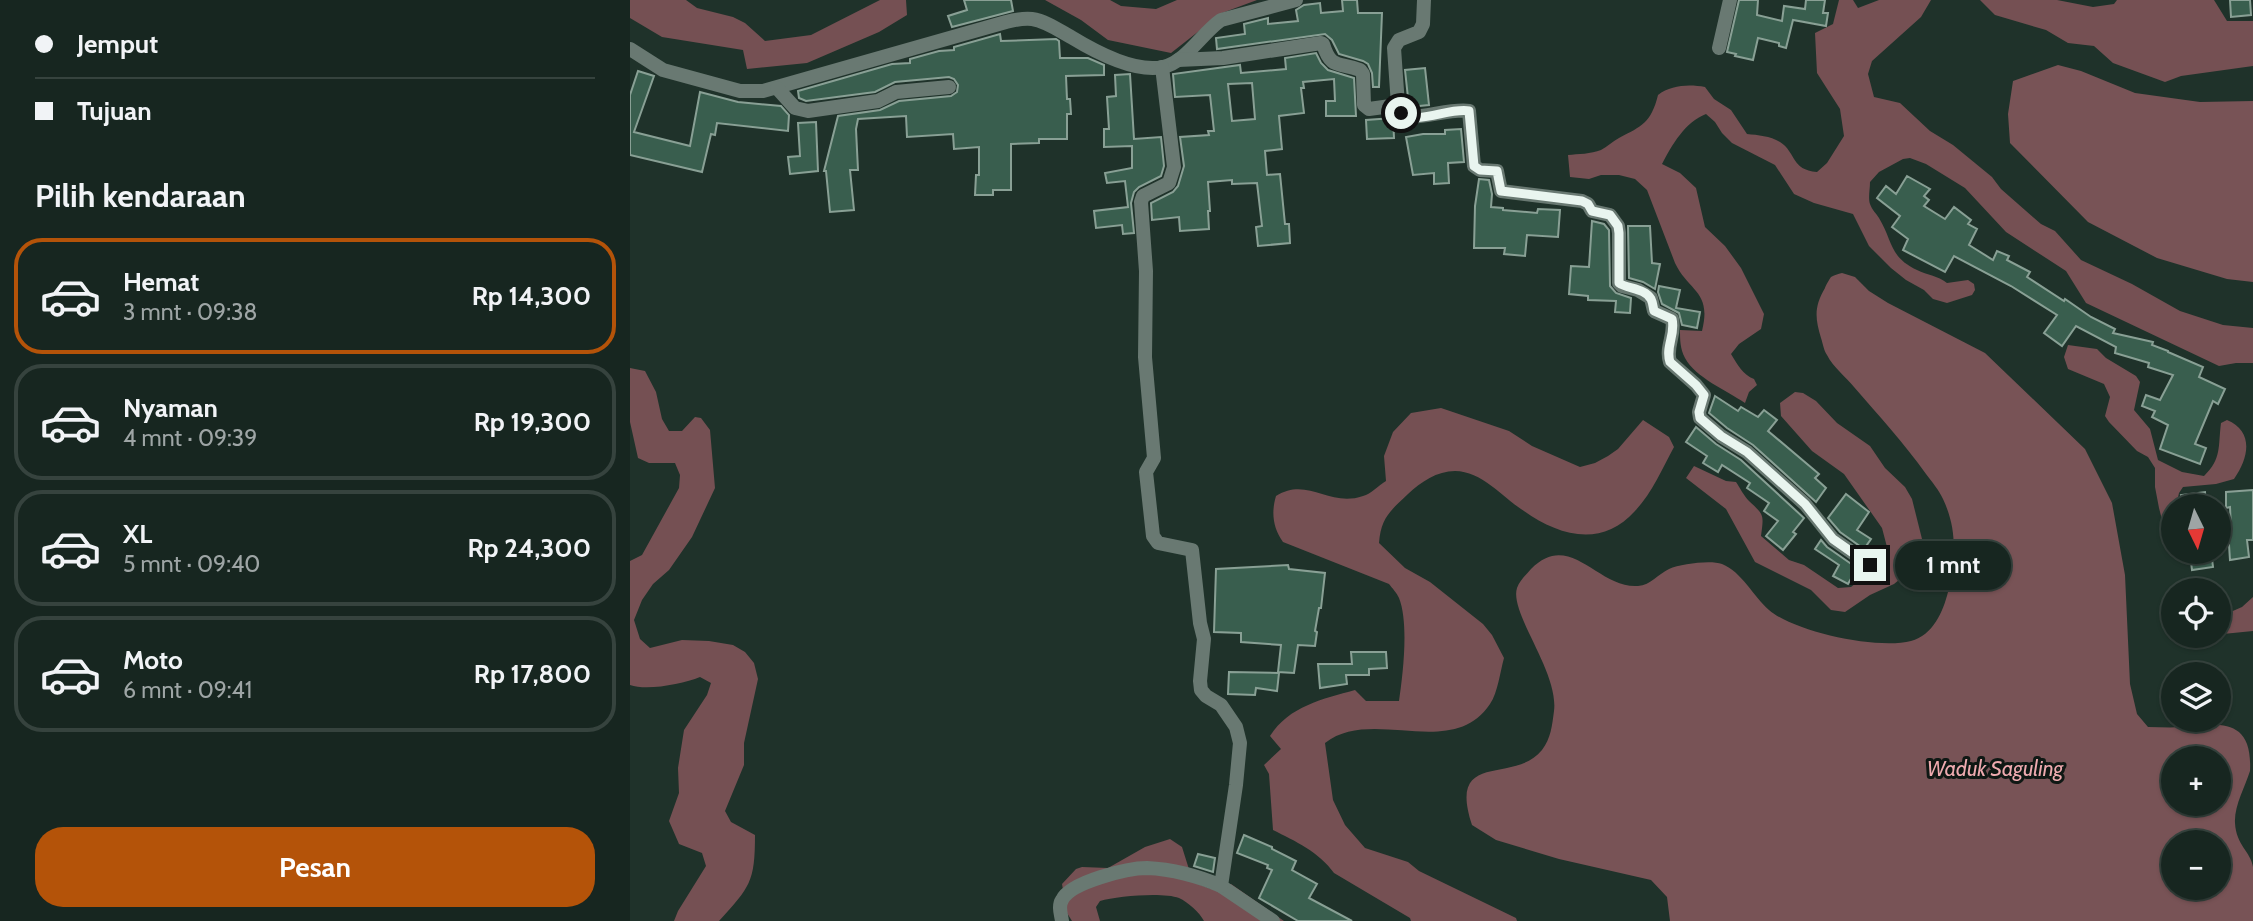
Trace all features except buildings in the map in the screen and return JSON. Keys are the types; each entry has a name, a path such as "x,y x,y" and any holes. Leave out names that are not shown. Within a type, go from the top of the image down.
{"street":[{"path":"1178,60 1221,20 1296,0"},
{"path":"1424,0 1419,32 1399,40 1394,48 1398,105 1401,113 1406,117 1469,111 1474,166 1480,170 1497,171 1501,191 1582,201 1588,204 1592,211 1610,215 1618,226 1619,233 1619,283 1651,298 1654,311 1672,319 1674,328 1668,358 1704,395 1700,418 1721,436 1747,452 1805,504 1833,539 1870,565"},
{"path":"1719,48 1730,0"},
{"path":"630,50 663,70 740,91 763,91 1020,19 1031,19 1087,47 1118,60 1145,67 1162,67 1178,60 1223,58 1321,43 1329,60 1335,64 1360,69 1363,74 1364,105 1369,109 1398,105"},
{"path":"1162,67 1174,167 1169,183 1143,196 1141,202 1146,271 1145,357 1154,458 1146,472 1154,539 1158,543 1192,550 1200,623 1205,639 1201,690 1221,705 1239,736 1236,785 1221,886"},
{"path":"777,88 795,108 808,111 878,101 897,92 949,87"},
{"path":"1062,921 1059,905 1063,896 1083,884 1114,873 1145,868 1190,875 1221,886 1273,921"}],"shaded area":[{"path":"630,0 686,0 697,8 733,17 745,23 765,41 811,35 880,0 906,0 907,15 879,32 807,63 747,69 743,50 662,37 630,18"},
{"path":"1045,0 1110,0 1121,6 1156,9 1177,0 1257,0 1222,13 1171,53 1108,40 1081,20"},
{"path":"1839,0 1853,0 1858,8 1879,0 1931,0 1921,17 1872,61 1868,74 1874,97 1900,103 1930,131 1953,145 1992,177 2001,189 2041,224 2055,231 2081,260 2180,311 2223,325 2253,328 2253,363 2219,366 2086,303 2066,271 2006,232 1965,188 1926,164 1910,158 1903,159 1879,172 1870,182 1870,204 1884,226 1896,254 1908,265 1947,283 1968,280 1974,284 1972,295 1947,303 1933,299 1891,268 1869,246 1853,214 1814,203 1794,194 1775,165 1732,143 1706,114 1685,128 1662,164 1680,173 1696,188 1705,227 1725,246 1741,268 1764,314 1761,329 1739,344 1731,354 1757,385 1749,392 1745,403 1696,372 1683,355 1680,330 1702,331 1702,300 1675,263 1647,190 1635,179 1619,175 1601,175 1589,179 1570,177 1568,155 1601,150 1640,127 1649,118 1658,95 1674,87 1693,86 1705,87 1714,99 1731,110 1747,134 1780,142 1802,168 1817,172 1827,163 1844,136 1840,109 1817,73 1815,33 1833,24"},
{"path":"1980,0 2057,0 2093,7 2114,4 2117,0 2214,0 2227,21 2253,21 2253,66 2181,76 2165,82 2113,63 2094,46 2068,43 2046,30 1995,15"},
{"path":"2068,345 2097,349 2106,358 2136,376 2140,382 2134,410 2150,429 2158,460 2182,472 2204,476 2214,464 2218,452 2221,423 2227,420 2235,425 2245,437 2246,453 2234,479 2216,484 2183,487 2179,494 2161,494 2161,516 2155,487 2155,468 2148,457 2137,451 2105,416 2110,397 2104,384 2068,369 2064,357"},
{"path":"630,368 645,371 656,392 662,419 669,431 682,431 695,417 701,418 710,430 715,488 692,537 669,570 653,584 642,600 634,620 640,639 650,648 682,640 733,645 745,652 754,663 758,679 744,743 744,765 725,811 731,822 755,835 754,863 749,883 719,921 674,921 706,866 702,853 679,844 669,821 679,793 678,768 684,730 707,695 711,683 700,677 665,686 630,685 630,561 642,555 679,488 680,475 675,463 649,463 638,458 630,422"},
{"path":"1795,392 1803,393 1816,401 1837,423 1870,446 1885,468 1905,487 1912,499 1923,543 1919,556 1904,576 1845,612 1831,610 1811,590 1755,562 1726,509 1686,478 1694,466 1726,481 1736,482 1762,516 1761,536 1789,560 1804,565 1838,588 1851,587 1873,570 1887,547 1882,528 1844,474 1812,451 1781,416 1780,403"},
{"path":"1441,408 1509,431 1532,446 1580,467 1595,463 1618,449 1643,420 1669,437 1674,447 1647,496 1635,511 1622,523 1595,534 1566,532 1551,527 1537,520 1483,480 1465,472 1455,471 1436,475 1418,485 1391,510 1382,527 1379,543 1405,568 1430,582 1483,624 1504,658 1493,699 1474,721 1455,729 1433,732 1365,729 1344,733 1325,743 1333,800 1345,825 1365,848 1408,862 1419,871 1516,918 1517,921 1411,921 1334,873 1306,848 1273,830 1269,774 1264,765 1281,749 1270,736 1287,717 1308,705 1355,690 1366,701 1399,701 1404,634 1399,598 1389,584 1283,542 1274,520 1276,496 1298,489 1351,499 1369,493 1386,481 1384,456 1393,432 1411,413"},
{"path":"2253,597 2253,631 2231,633 2231,612 2242,607"},
{"path":"1170,839 1182,847 1193,882 1211,889 1231,884 1284,921 1204,921 1193,908 1179,898 1151,895 1100,901 1096,907 1100,921 1072,921 1067,913 1062,884 1076,869 1108,868 1145,847"}],"water":[{"path":"2058,65 2081,71 2135,93 2200,102 2253,101 2253,282 2227,279 2157,258 2088,222 2010,143 2008,114 2013,81"},
{"name":"Waduk Saguling","path":"1842,273 1855,277 1869,291 1888,303 1985,353 2085,449 2112,503 2125,575 2130,684 2137,714 2148,727 2161,727 2161,732 2231,732 2231,728 2246,740 2250,771 2238,803 2235,823 2238,837 2253,867 2253,921 1670,921 1667,897 1651,880 1559,859 1496,840 1472,825 1467,801 1468,786 1476,777 1487,772 1530,760 1542,750 1551,732 1554,696 1516,599 1521,580 1545,558 1559,555 1571,558 1610,579 1638,586 1647,584 1674,567 1703,563 1722,564 1736,573 1769,610 1781,618 1816,632 1858,641 1911,641 1925,634 1936,622 1946,600 1952,568 1954,545 1948,511 1935,486 1900,440 1833,364 1825,351 1817,307 1833,276"}],"route":[{"path":"1401,113 1406,117 1415,117 1469,111 1474,166 1480,170 1497,171 1501,191 1582,201 1586,202 1592,211 1610,215 1618,226 1619,233 1619,283 1651,298 1654,311 1672,319 1674,328 1668,358 1704,395 1700,418 1721,436 1747,452 1805,504 1833,539 1870,565"}]}
